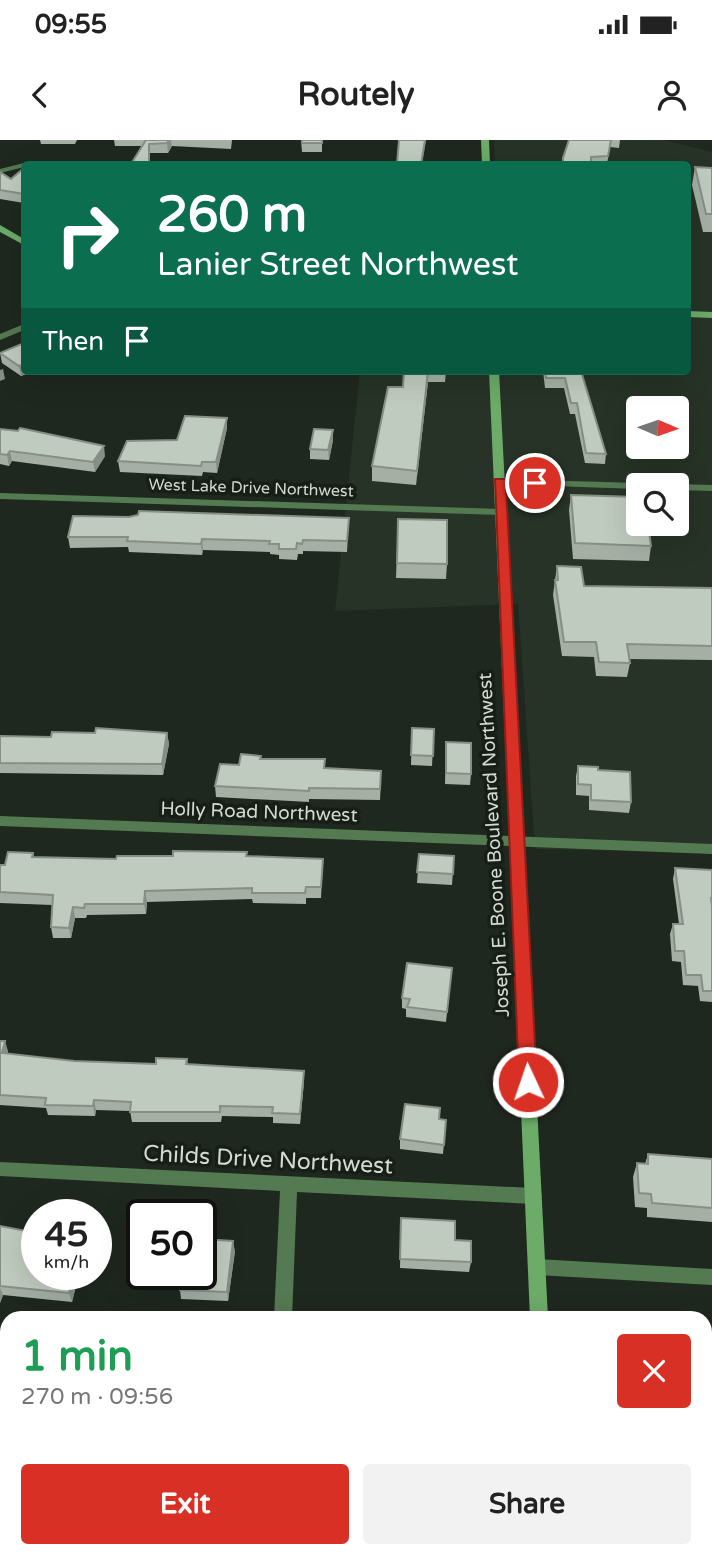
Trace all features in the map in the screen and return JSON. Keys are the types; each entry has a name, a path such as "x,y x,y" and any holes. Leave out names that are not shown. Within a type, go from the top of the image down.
{"main road":[{"path":"485,140 486,161"},
{"path":"1,230 21,240"},
{"path":"691,314 712,315"},
{"name":"Joseph E. Boone Boulevard Northwest","path":"494,375 539,1311"}],"street":[{"path":"0,171 21,167"},
{"path":"0,337 21,328"},
{"path":"500,482 626,486"},
{"path":"689,487 712,488"},
{"name":"West Lake Drive Northwest","path":"0,496 501,512"},
{"name":"Holly Road Northwest","path":"0,821 712,849"},
{"name":"Childs Drive Northwest","path":"0,1169 533,1196"},
{"path":"283,1311 289,1183"},
{"path":"537,1267 712,1277"}],"shaded area":[{"path":"494,140 664,140 712,152 712,853 535,849 518,604 335,611 360,375 691,375 691,161 495,161"}],"building":[{"path":"146,140 169,140 167,143 149,144 149,161 133,161"},
{"path":"302,140 322,140 322,143 302,143"},
{"path":"399,140 425,140 422,161 397,161"},
{"path":"569,140 611,140 608,156 591,157 591,161 563,161"},
{"path":"695,167 712,168 712,214 706,214"},
{"path":"21,171 21,194 0,190 0,172 11,179"},
{"path":"21,344 21,365 19,366 0,353"},
{"path":"404,375 428,375 417,471 372,466 388,387 403,387"},
{"path":"546,375 582,375 606,454 586,453 577,403 571,403 565,378 546,378"},
{"path":"185,416 227,418 216,462 202,462 201,466 118,461 127,441 177,440"},
{"path":"20,428 104,446 93,462 10,451 7,455 0,454 0,429 18,431"},
{"path":"314,429 333,430 328,450 310,449"},
{"path":"571,495 626,497 626,536 650,536 651,546 575,543"},
{"path":"139,511 349,518 347,541 303,540 302,544 297,543 296,549 279,549 279,544 269,544 270,541 202,539 201,544 127,541 128,537 68,537 73,516 129,517 138,515"},
{"path":"398,519 447,520 447,564 397,563"},
{"path":"557,566 581,567 584,586 712,588 712,646 627,644 630,663 599,662 596,642 564,642 555,580 558,580"},
{"path":"96,728 167,733 162,764 0,763 0,736 51,737 52,732 95,733"},
{"path":"412,728 434,729 433,756 411,755"},
{"path":"446,742 471,743 471,774 446,773"},
{"path":"241,754 261,756 260,759 325,759 324,768 381,771 380,789 309,788 309,791 215,786 220,764 239,765"},
{"path":"578,766 630,772 631,802 591,800 591,785 578,784"},
{"path":"173,851 247,852 246,856 323,859 321,887 306,887 305,893 252,893 252,888 145,891 144,904 85,904 84,908 73,907 69,928 51,927 53,895 0,892 0,865 5,865 8,852 33,853 32,857 116,859 117,856 173,856"},
{"path":"419,854 454,856 453,874 417,872"},
{"path":"675,868 712,870 712,991 703,991 701,975 686,975 684,951 675,951 673,924 683,924"},
{"path":"407,963 452,968 447,1012 407,1007 410,999 402,998"},
{"path":"0,1041 5,1041 2,1053 74,1061 156,1064 156,1058 187,1059 186,1064 304,1071 300,1114 272,1113 273,1107 220,1106 220,1112 130,1112 131,1102 94,1100 93,1106 45,1105 46,1098 0,1095"},
{"path":"405,1104 440,1108 439,1119 446,1120 444,1145 400,1139"},
{"path":"648,1154 712,1159 712,1208 652,1203 651,1194 639,1193 637,1163 648,1164"},
{"path":"401,1218 455,1221 455,1240 471,1241 471,1262 400,1259"},
{"path":"0,1226 21,1230 21,1288 0,1286"},
{"path":"217,1240 233,1241 227,1292 180,1290 217,1290"},
{"path":"39,1290 70,1290 69,1293"}],"route":[{"path":"528,1082 500,482 535,483"}]}
